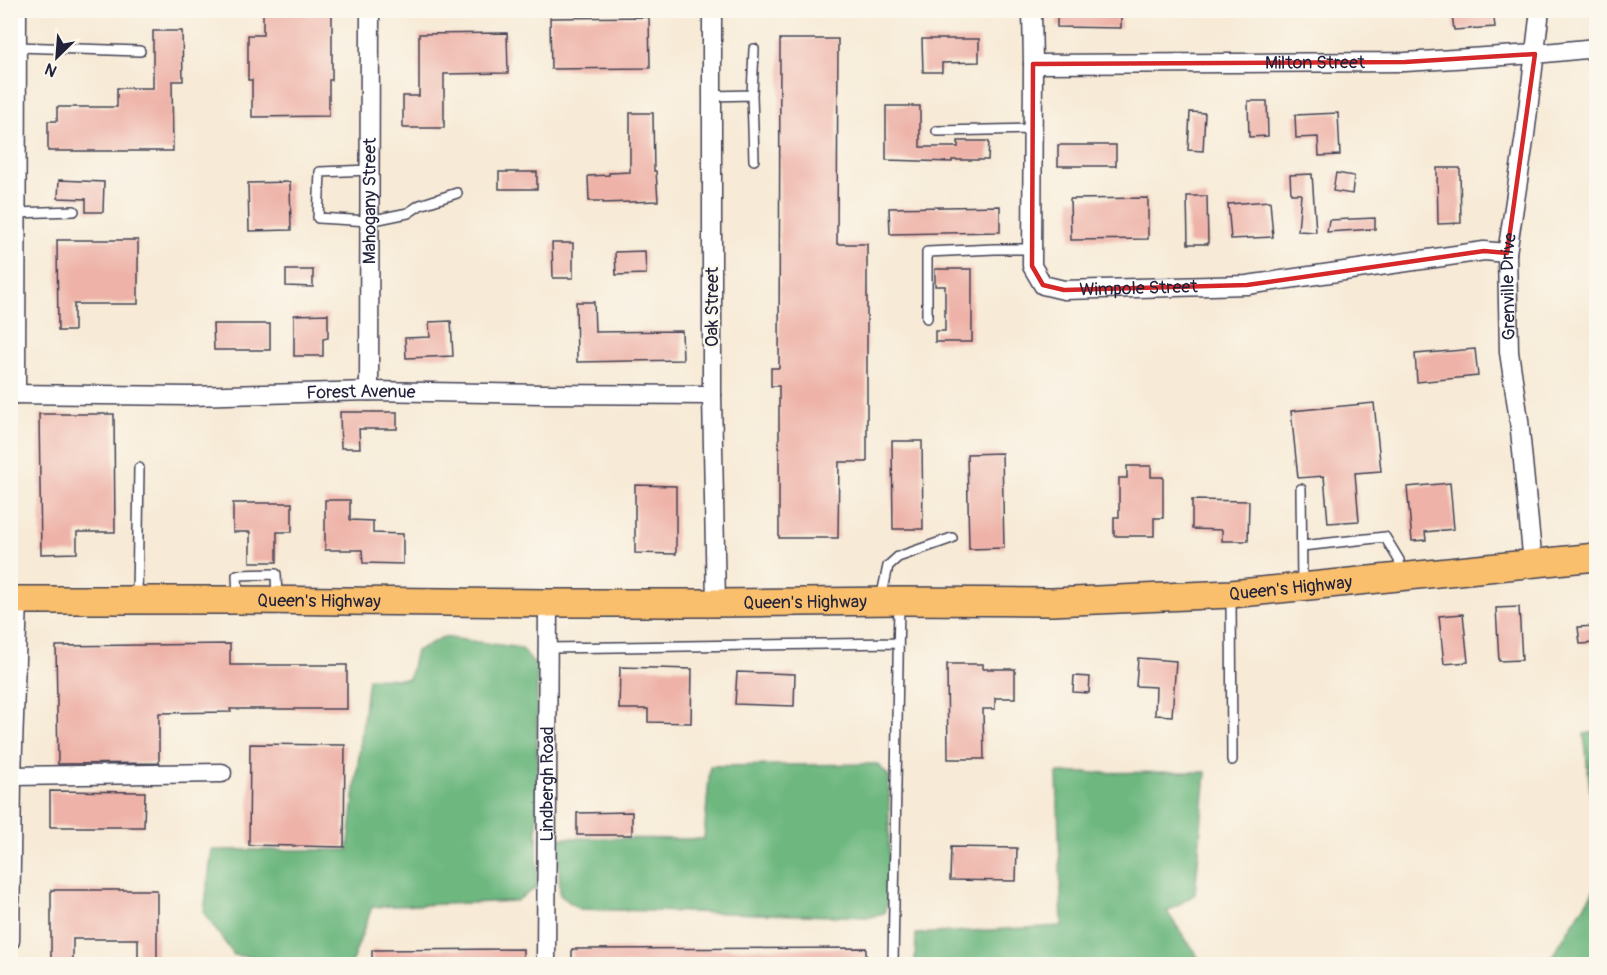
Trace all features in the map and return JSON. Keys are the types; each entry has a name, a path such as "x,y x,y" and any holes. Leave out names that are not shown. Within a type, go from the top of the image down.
{"main road":[{"name":"Queen's Highway","path":"14,600 548,603 1052,602 1231,594 1596,557"}],"street":[{"path":"13,394 17,10"},
{"name":"Mahogany Street","path":"369,391 370,10"},
{"name":"Oak Street","path":"712,10 712,394 716,603"},
{"name":"Wimpole Street","path":"1032,10 1034,64 1032,266 1043,285 1064,290 1247,285 1484,251 1507,253"},
{"name":"Grenville Drive","path":"1533,564 1519,420 1509,352 1507,253 1525,135 1540,10"},
{"name":"Milton Street","path":"1034,64 1405,62 1596,48"},
{"name":"Forest Avenue","path":"13,394 190,396 369,391 712,394"},
{"path":"10,941 14,600"},
{"name":"Lindbergh Road","path":"546,964 548,603"},
{"path":"12,776 222,773"}],"lane":[{"path":"17,47 140,51"},
{"path":"754,49 752,94 754,160"},
{"path":"712,96 752,94"},
{"path":"937,131 1033,129"},
{"path":"370,170 320,172 318,218 369,220 408,213 420,205 458,193"},
{"path":"16,213 74,211"},
{"path":"927,318 927,252 1032,249"},
{"path":"137,600 139,468"},
{"path":"1301,489 1302,587"},
{"path":"1302,546 1385,537 1399,560 1401,577"},
{"path":"893,964 898,643 890,601 888,566 898,557 952,538"},
{"path":"1231,594 1232,760"},
{"path":"548,648 898,643"}],"highlighted area":[{"path":"1535,54 1507,253 1484,251 1247,285 1064,290 1043,285 1032,266 1033,64 1405,62"}],"green space":[{"path":"443,637 521,648 537,667 537,887 516,901 372,907 351,964 315,964 234,955 204,913 212,850 348,850 368,678 409,679 416,651"},
{"path":"1596,732 1596,844 1584,734"},
{"path":"877,764 889,776 889,896 884,913 870,917 579,909 560,895 558,838 704,839 710,766"},
{"path":"1206,772 1195,894 1167,912 1202,963 915,964 916,934 1062,926 1057,773"},
{"path":"1596,887 1596,964 1547,964"}],"building":[{"path":"263,10 332,10 332,80 329,80 329,116 252,117 252,80 248,80 248,35 263,35"},
{"path":"1057,10 1121,10 1121,28 1057,27"},
{"path":"1493,11 1495,27 1454,30 1452,14"},
{"path":"649,17 650,68 551,69 550,18"},
{"path":"153,31 182,31 183,81 172,81 173,151 48,151 48,121 57,121 57,107 117,107 117,88 153,88"},
{"path":"507,33 508,73 444,74 444,128 403,128 403,96 419,96 419,34"},
{"path":"780,39 838,39 837,244 867,244 867,462 839,462 838,538 779,538 779,386 771,386 771,368 779,368"},
{"path":"922,39 979,39 979,62 942,63 942,72 923,72"},
{"path":"1248,101 1267,101 1268,136 1249,137"},
{"path":"886,106 920,106 920,147 958,147 958,141 989,141 988,160 952,160 952,162 886,160"},
{"path":"1190,112 1205,113 1203,151 1188,150"},
{"path":"630,113 653,113 654,171 656,171 658,201 603,203 603,201 589,201 588,176 630,172"},
{"path":"1338,113 1340,155 1319,156 1318,137 1296,138 1295,115"},
{"path":"1058,145 1116,145 1116,166 1058,166"},
{"path":"1437,168 1460,168 1461,223 1438,224"},
{"path":"499,172 537,172 537,189 499,189"},
{"path":"1336,173 1354,176 1352,194 1333,191"},
{"path":"1312,174 1316,232 1298,231 1301,194 1291,194 1290,175"},
{"path":"59,180 104,182 103,212 86,212 86,199 58,198"},
{"path":"290,182 291,230 249,231 248,183"},
{"path":"1187,196 1207,196 1208,244 1188,244"},
{"path":"1148,198 1148,239 1071,240 1070,199"},
{"path":"1270,201 1273,237 1231,239 1228,204"},
{"path":"1000,206 1000,232 890,234 889,208"},
{"path":"1375,218 1375,229 1327,232 1329,220"},
{"path":"57,240 138,240 138,304 74,304 74,331 58,331"},
{"path":"552,243 573,243 573,278 553,278"},
{"path":"645,251 646,274 616,275 615,252"},
{"path":"935,269 972,269 972,342 935,342 935,331 945,331 945,286 935,286"},
{"path":"286,270 313,270 313,287 286,286"},
{"path":"576,302 594,302 595,332 682,331 683,360 577,362"},
{"path":"328,314 328,338 323,339 323,356 294,356 294,315"},
{"path":"451,321 453,356 406,358 405,338 430,337 429,322"},
{"path":"213,324 270,324 270,350 214,350"},
{"path":"1475,349 1478,376 1417,382 1415,354"},
{"path":"1374,403 1381,471 1355,473 1359,521 1328,523 1324,476 1298,478 1291,411"},
{"path":"340,412 397,412 397,429 359,429 360,448 341,448"},
{"path":"39,414 114,414 115,532 77,532 77,553 41,554"},
{"path":"892,441 922,441 923,529 893,529"},
{"path":"1002,453 1004,548 969,549 967,454"},
{"path":"1127,466 1151,466 1151,477 1163,477 1163,518 1154,518 1154,536 1114,536 1114,517 1119,517 1119,478 1127,478"},
{"path":"1450,483 1454,529 1425,532 1426,540 1412,541 1407,487"},
{"path":"635,485 676,486 676,554 635,553"},
{"path":"325,500 350,500 350,520 373,521 373,533 403,534 403,564 363,563 362,550 325,550"},
{"path":"1192,500 1249,501 1248,541 1222,541 1222,530 1192,529"},
{"path":"233,503 292,503 292,532 277,532 277,562 250,562 250,532 233,532"},
{"path":"1519,607 1522,660 1499,661 1496,608"},
{"path":"1463,614 1468,662 1444,664 1439,616"},
{"path":"1596,626 1596,643 1580,644 1578,627"},
{"path":"230,644 230,665 347,665 347,709 230,709 231,712 159,713 159,763 58,764 56,646"},
{"path":"1138,658 1176,661 1172,716 1155,715 1156,687 1136,686"},
{"path":"947,664 983,664 983,669 1015,669 1015,698 995,698 995,709 983,709 984,759 948,759"},
{"path":"620,667 692,669 691,723 648,722 648,709 619,709"},
{"path":"737,672 795,674 794,706 735,704"},
{"path":"1074,676 1090,677 1089,693 1073,692"},
{"path":"250,744 345,745 344,847 249,845"},
{"path":"50,791 145,792 144,827 50,827"},
{"path":"632,812 632,835 577,835 577,813"},
{"path":"951,847 1017,848 1016,881 950,880"},
{"path":"51,890 157,890 157,964 138,964 138,939 73,939 73,964 51,964"},
{"path":"866,948 866,964 572,964 572,949"},
{"path":"523,949 523,964 372,964 372,950"}]}
